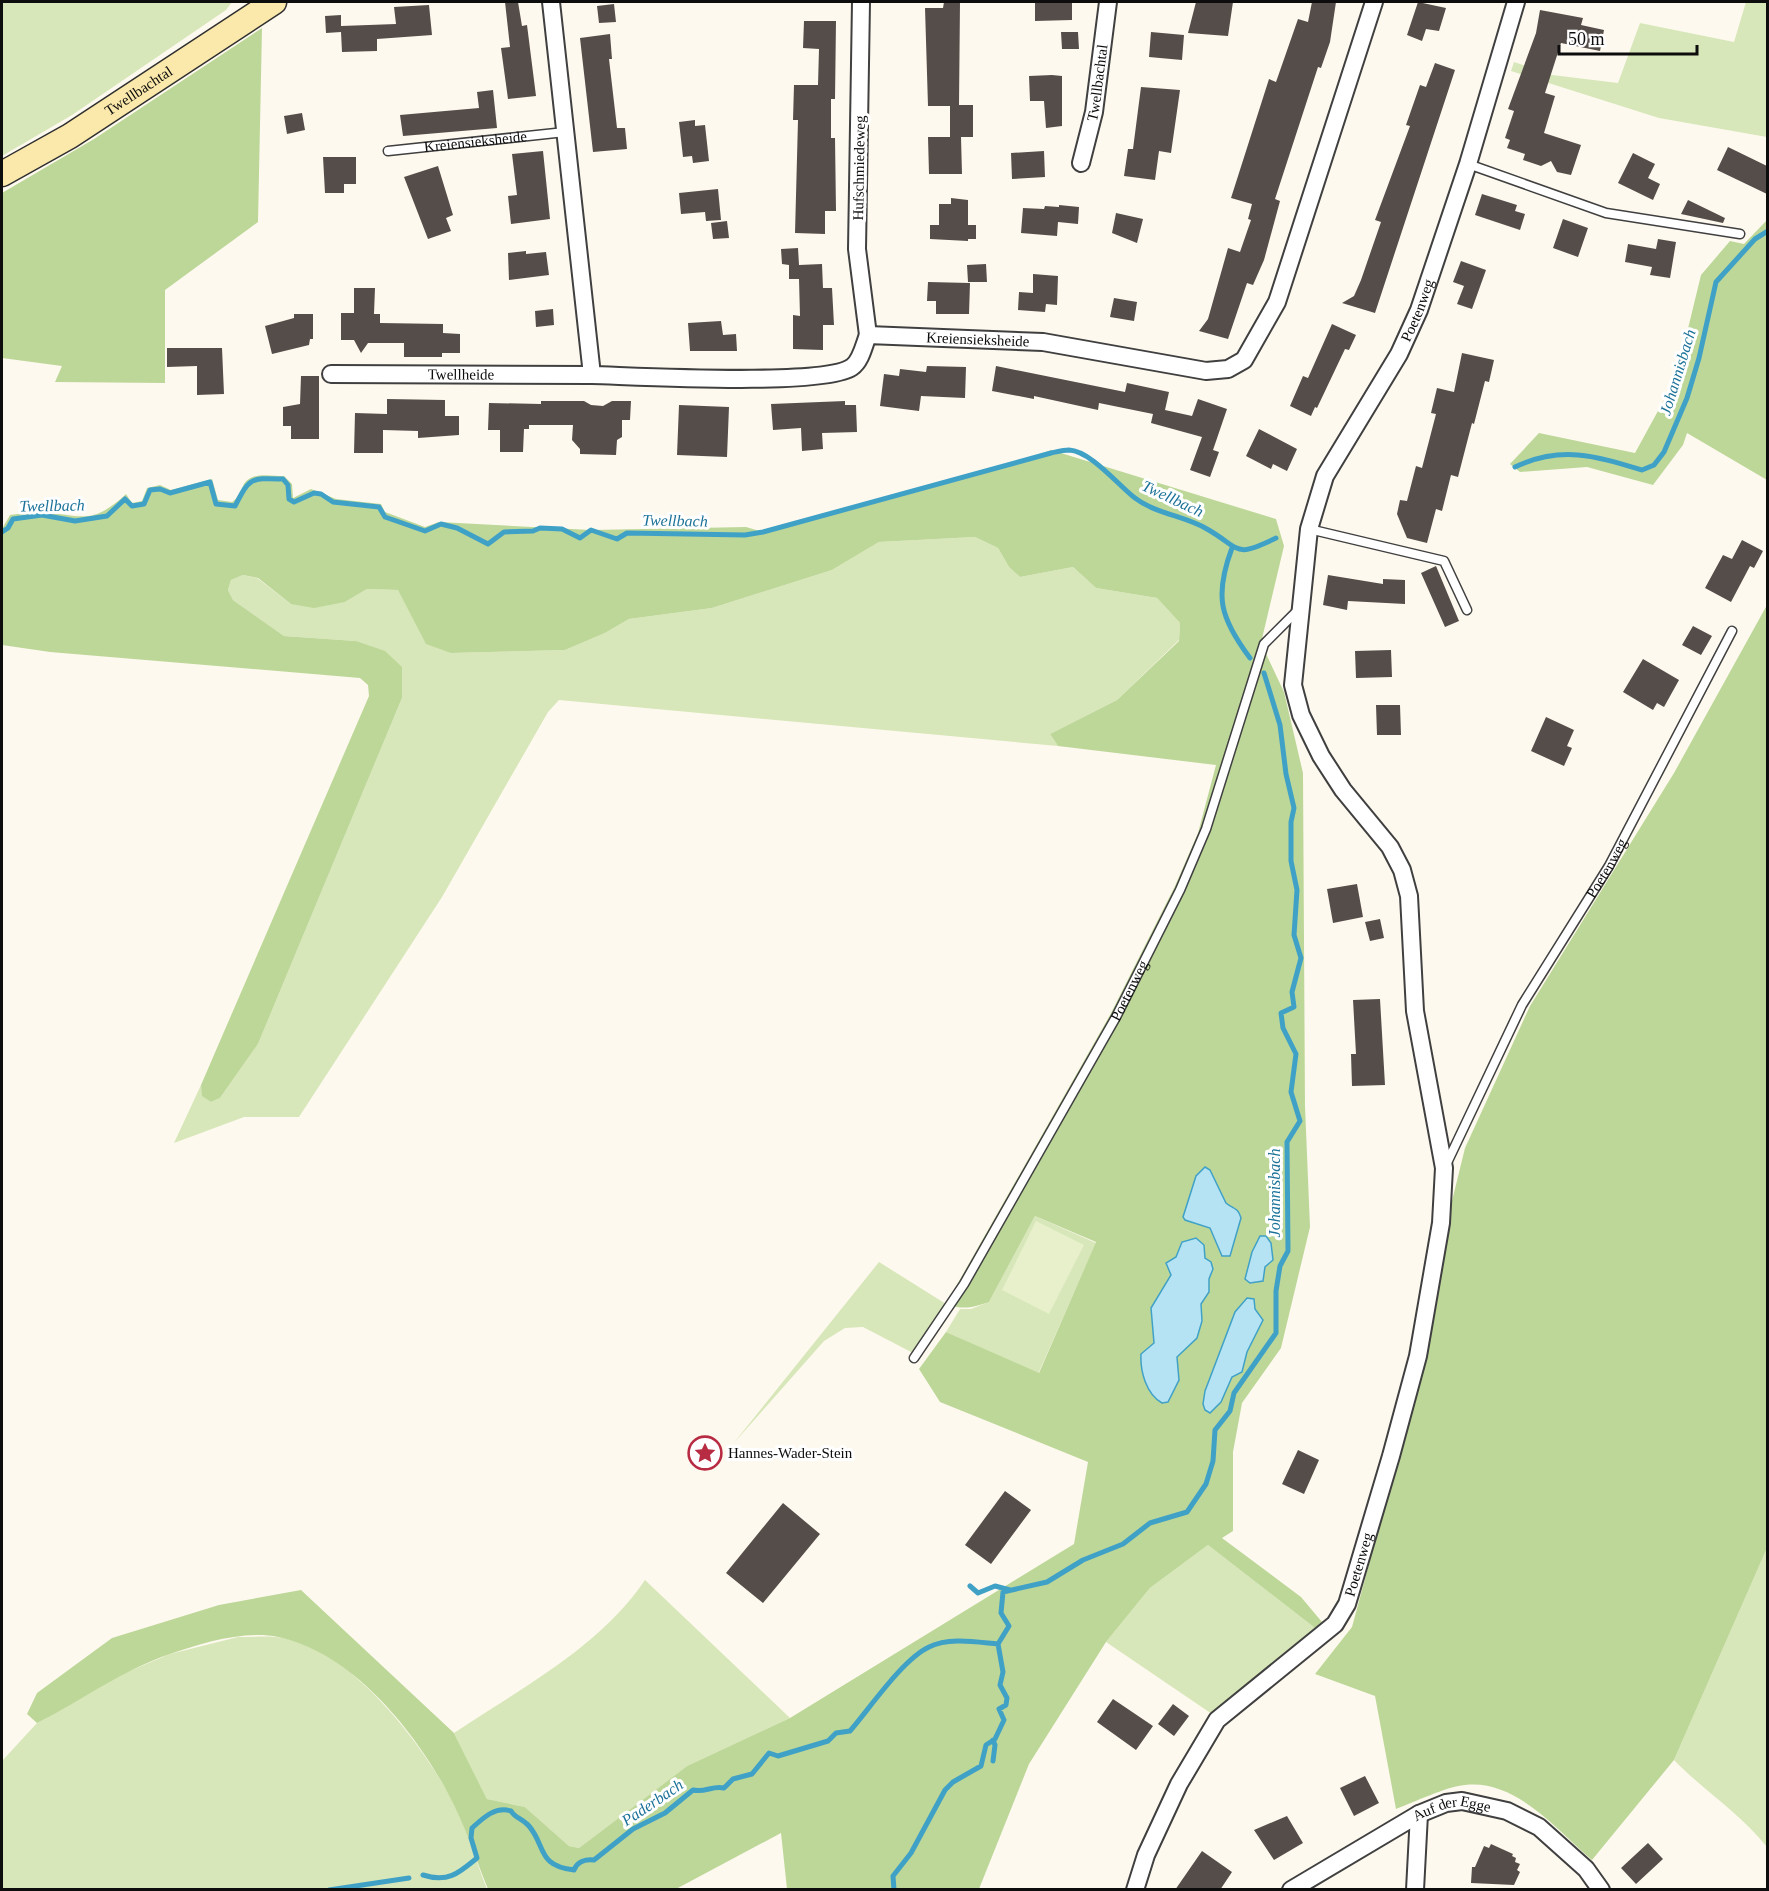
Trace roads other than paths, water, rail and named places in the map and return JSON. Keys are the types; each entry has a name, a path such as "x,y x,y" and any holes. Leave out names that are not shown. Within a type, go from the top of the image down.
{"street":[{"name":"Twellbachtal","path":"2,174 70,136 273,2"},
{"path":"551,2 592,375 748,379 835,374 851,368 858,360 868,335"},
{"name":"Hufschmiedeweg","path":"861,2 857,249 868,335"},
{"name":"Twellbachtal","path":"1081,163 1094,112 1108,2"},
{"name":"Kreiensieksheide","path":"868,335 1043,342 1206,371 1228,369 1244,360 1277,302 1374,2"},
{"name":"Poetenweg","path":"1135,1890 1146,1855 1179,1784 1217,1720 1335,1624 1347,1604 1418,1356 1441,1223 1444,1168 1415,1011 1409,896 1402,870 1390,847 1343,790 1321,756 1300,715 1293,685 1309,529 1325,476 1399,354 1419,310 1468,165 1516,2"},
{"name":"Twellheide","path":"331,374 592,375"},
{"name":"Auf der Egge","path":"1291,1890 1419,1814 1446,1803 1462,1801 1507,1811 1548,1834 1586,1869 1601,1890"},
{"path":"1415,1890 1419,1814"}],"lane":[{"name":"Kreiensieksheide","path":"388,151 565,132"},
{"path":"1468,165 1606,213 1740,234"},
{"path":"1309,529 1444,561 1467,610"},
{"name":"Poetenweg","path":"914,1358 964,1284 1116,1017 1180,890 1206,829 1264,644 1301,607"},
{"name":"Poetenweg","path":"1444,1168 1522,1005 1609,866 1732,632"}],"water":[{"path":"1205,1167 1210,1170 1226,1203 1240,1214 1241,1218 1230,1256 1222,1256 1210,1228 1185,1220 1183,1217 1196,1176"},
{"path":"1260,1236 1266,1236 1271,1243 1273,1260 1265,1267 1263,1281 1250,1283 1245,1279 1252,1252"},
{"path":"1196,1238 1204,1245 1205,1258 1211,1262 1213,1269 1209,1279 1209,1292 1201,1304 1202,1321 1197,1338 1177,1357 1179,1380 1168,1402 1162,1403 1156,1399 1145,1382 1141,1354 1154,1343 1151,1308 1171,1275 1166,1263 1176,1257 1182,1242"},
{"path":"1247,1298 1254,1299 1255,1309 1263,1320 1247,1352 1242,1372 1232,1377 1221,1402 1210,1413 1205,1410 1203,1404 1205,1391 1235,1312"}],"waterway":[{"name":"Johannisbach","path":"1515,467 1532,460 1563,455 1594,457 1642,470 1654,465 1664,452 1687,398 1699,358 1716,282 1755,239 1768,231"},
{"name":"Twellbach","path":"2,532 8,528 13,519 42,515 75,521 107,516 125,499 132,506 144,504 150,490 160,489 170,493 210,482 216,504 235,506 244,489 252,481 283,479 288,485 289,499 294,502 314,493 321,494 333,502 379,507 385,517 425,531 441,524 457,528 488,544 504,532 533,531 540,528 562,529 580,538 591,530 617,539 627,533 745,535 1069,450 1095,462 1128,493 1143,503 1207,529 1238,549 1252,548 1276,538"},
{"name":"Johannisbach","path":"1232,548 1223,580 1223,606 1232,631 1250,658"},
{"name":"Johannisbach","path":"894,1890 893,1876 911,1853 945,1790 953,1782 981,1766 986,1745 995,1739 1004,1720 999,1709 1006,1705 1007,1698 1000,1685 1003,1672 998,1644 1009,1626 1001,1613 1003,1592 1047,1582 1083,1560 1123,1544 1150,1523 1187,1512 1206,1484 1213,1461 1215,1430 1230,1411 1234,1393 1276,1333 1276,1291 1280,1266 1288,1251 1287,1142 1300,1121 1291,1092 1296,1054 1283,1028 1281,1013 1294,1007 1292,992 1301,958 1294,935 1297,890 1291,861 1291,822 1294,808 1286,774 1280,725 1264,673"},
{"name":"Johannisbach","path":"970,1586 978,1593 995,1586 1010,1590"},
{"name":"Paderbach","path":"423,1875 439,1878 453,1875 477,1858 471,1838 472,1828 480,1820 500,1810 511,1811 529,1826 548,1860 562,1868 574,1870 582,1862 594,1860 633,1829 665,1813 693,1790 724,1788 733,1779 752,1774 769,1753 778,1756 828,1741 836,1733 850,1731 898,1673 919,1653 929,1647 954,1641 998,1644"},
{"name":"Johannisbach","path":"993,1740 995,1745 993,1761"},
{"name":"Paderbach","path":"329,1890 409,1878"}],"place":[{"name":"Hannes-Wader-Stein","path":"705,1453"}]}
